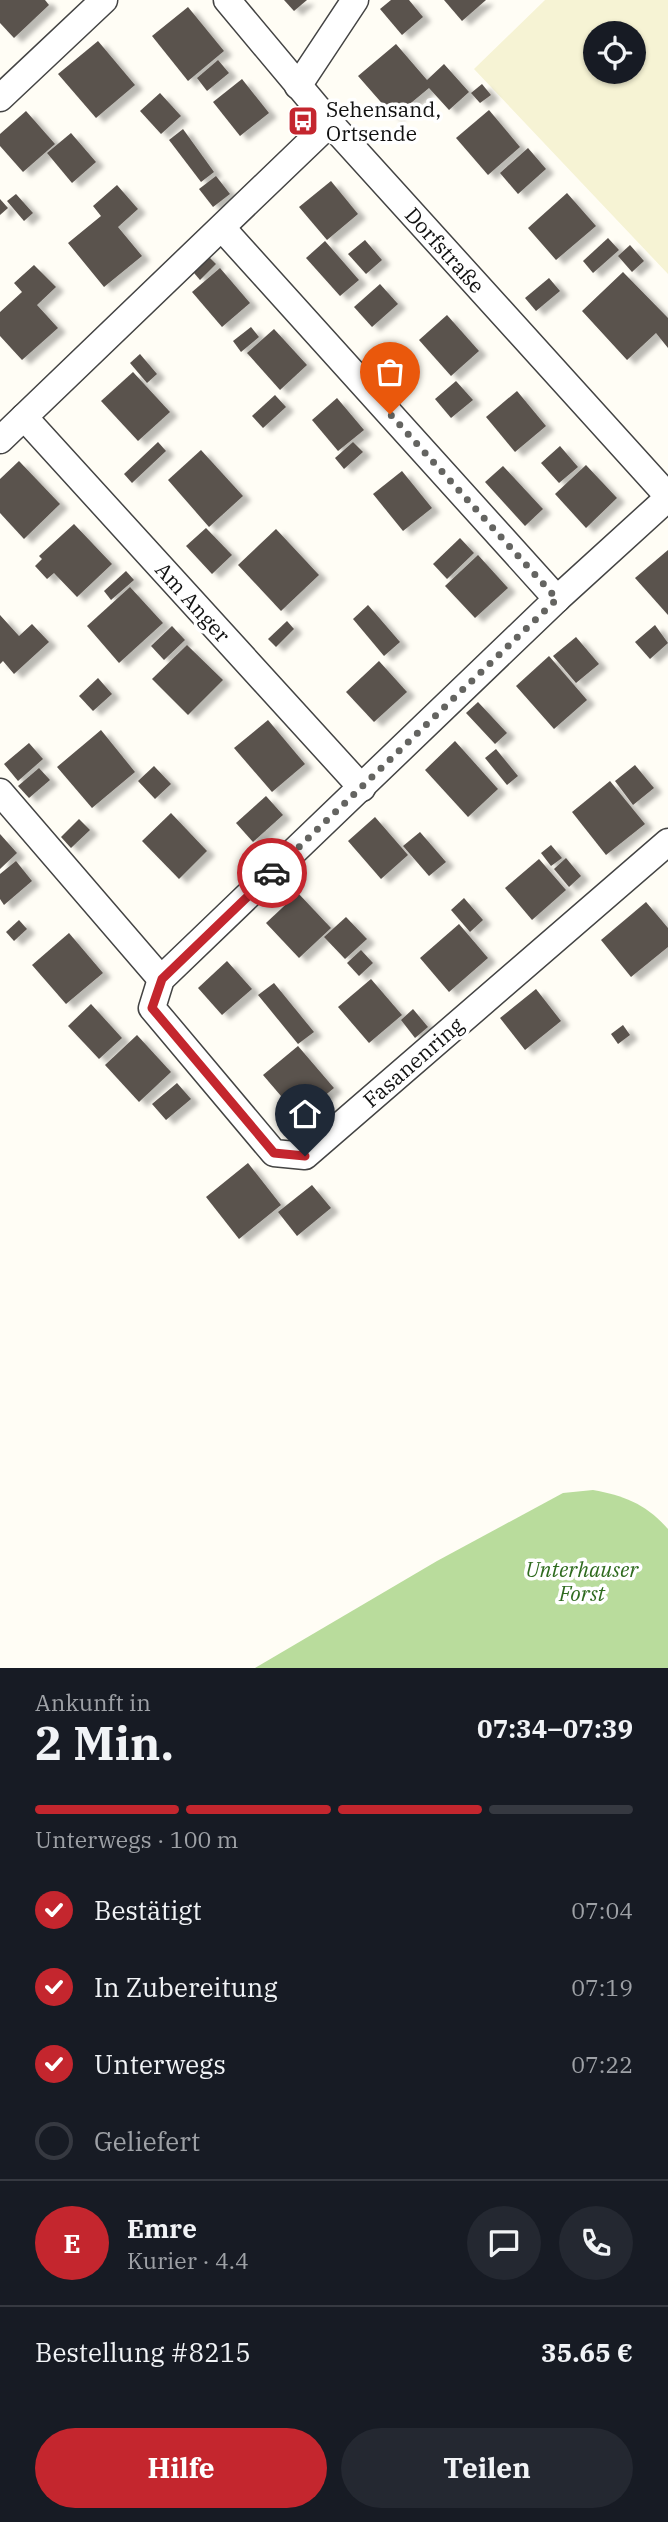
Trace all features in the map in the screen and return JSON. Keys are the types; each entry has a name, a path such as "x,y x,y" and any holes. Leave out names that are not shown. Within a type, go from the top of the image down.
{"street":[{"path":"0,98 104,0"},
{"name":"Dorfstraße","path":"227,0 330,123 668,497"},
{"path":"298,86 355,0"},
{"path":"0,440 330,123"},
{"path":"222,228 557,599"},
{"name":"Am Anger","path":"24,417 362,788"},
{"path":"0,792 162,979 557,599 668,497"},
{"name":"Fasanenring","path":"162,979 152,1008 274,1153 305,1156 668,842"}],"shaded area":[{"path":"545,0 668,0 668,274 474,69"}],"green space":[{"name":"Unterhauser Forst","path":"593,1490 634,1502 652,1513 668,1529 668,1668 255,1668 437,1561 563,1493"}],"building":[{"path":"0,0 45,0 49,5 14,38 0,23"},
{"path":"284,0 307,0 294,11"},
{"path":"391,0 409,0 423,17 402,35 380,9"},
{"path":"444,0 486,0 462,21"},
{"path":"188,7 224,51 188,81 152,36"},
{"path":"98,41 135,85 96,118 58,74"},
{"path":"396,44 427,80 444,64 469,92 449,110 429,88 394,117 358,76"},
{"path":"218,60 229,73 207,91 197,78"},
{"path":"242,79 269,113 240,136 213,102"},
{"path":"482,84 491,95 480,103 471,93"},
{"path":"160,93 181,116 161,134 140,111"},
{"path":"489,110 520,147 488,175 456,138"},
{"path":"26,111 55,144 23,172 0,146 0,134"},
{"path":"183,129 214,172 201,182 169,140"},
{"path":"71,133 96,162 72,183 47,153"},
{"path":"528,148 546,169 518,194 500,173"},
{"path":"216,176 230,194 213,207 199,189"},
{"path":"331,181 358,214 327,240 299,207"},
{"path":"117,185 138,209 118,227 142,256 104,287 68,243 101,216 93,206"},
{"path":"567,193 596,226 556,260 528,228"},
{"path":"16,194 33,213 24,221 7,201"},
{"path":"0,199 8,208 0,215"},
{"path":"608,238 619,250 593,273 583,261"},
{"path":"365,240 382,260 366,274 348,254"},
{"path":"325,241 359,280 340,296 306,258"},
{"path":"630,245 644,261 632,272 618,256"},
{"path":"204,252 216,264 200,280 189,267"},
{"path":"34,265 56,287 37,305 58,328 22,360 0,336 0,312 22,292 14,283"},
{"path":"220,268 250,303 222,327 192,292"},
{"path":"623,272 668,318 668,348 656,333 627,360 582,311"},
{"path":"549,278 560,291 536,311 525,298"},
{"path":"380,284 398,304 372,327 354,307"},
{"path":"447,315 479,351 451,376 419,340"},
{"path":"251,327 259,337 241,352 233,341"},
{"path":"274,329 307,365 280,390 247,353"},
{"path":"140,354 157,374 147,383 130,363"},
{"path":"133,372 170,412 138,441 101,401"},
{"path":"456,381 473,400 451,418 435,399"},
{"path":"517,391 546,426 515,452 486,417"},
{"path":"275,395 286,407 263,428 252,416"},
{"path":"337,398 364,430 338,451 312,420"},
{"path":"158,442 166,451 132,483 124,474"},
{"path":"353,442 363,452 344,469 335,458"},
{"path":"560,446 578,467 559,483 541,463"},
{"path":"201,450 243,496 209,527 168,480"},
{"path":"19,461 60,504 24,539 0,513 0,479"},
{"path":"586,465 617,498 586,528 555,494"},
{"path":"503,466 543,509 525,526 485,482"},
{"path":"402,471 432,508 403,531 373,494"},
{"path":"74,524 112,564 77,597 54,573 47,579 35,566 42,559 39,556"},
{"path":"206,528 232,555 212,574 186,546"},
{"path":"276,529 319,575 281,611 238,565"},
{"path":"460,538 474,553 447,579 433,564"},
{"path":"668,550 668,615 635,578"},
{"path":"478,555 508,588 475,618 445,586"},
{"path":"126,571 134,580 111,600 104,591"},
{"path":"130,587 163,623 119,663 87,626"},
{"path":"368,605 400,642 384,656 353,619"},
{"path":"0,615 19,636 32,624 49,642 14,674 3,661 0,664"},
{"path":"287,621 294,629 276,647 268,639"},
{"path":"655,625 668,643 650,659 635,642"},
{"path":"172,626 185,640 164,660 151,646"},
{"path":"576,637 599,664 576,683 553,656"},
{"path":"187,645 223,680 188,715 152,679"},
{"path":"549,656 587,700 554,729 516,686"},
{"path":"379,661 407,692 374,722 346,692"},
{"path":"98,678 112,694 93,711 79,696"},
{"path":"478,702 507,733 495,744 466,713"},
{"path":"268,720 305,764 272,792 234,748"},
{"path":"101,730 135,772 92,808 57,767"},
{"path":"455,741 498,789 468,817 425,770"},
{"path":"29,743 43,759 18,781 4,764"},
{"path":"496,749 518,776 507,785 485,758"},
{"path":"635,765 654,788 633,805 615,781"},
{"path":"154,766 171,784 155,799 138,781"},
{"path":"39,768 50,780 29,798 18,786"},
{"path":"610,781 645,824 606,855 572,812"},
{"path":"266,796 283,815 253,842 236,823"},
{"path":"171,813 207,851 179,879 142,841"},
{"path":"375,817 408,855 381,879 348,841"},
{"path":"79,819 90,830 71,848 61,837"},
{"path":"420,832 446,862 429,876 403,846"},
{"path":"0,834 17,853 0,869"},
{"path":"551,845 562,858 551,866 541,853"},
{"path":"566,858 581,876 569,887 554,869"},
{"path":"539,859 566,890 532,920 505,888"},
{"path":"16,861 32,881 4,905 0,899 0,874"},
{"path":"298,893 331,928 299,958 266,923"},
{"path":"464,898 483,920 470,932 451,910"},
{"path":"646,902 668,928 668,947 631,977 601,940"},
{"path":"346,917 367,939 345,959 324,937"},
{"path":"19,920 27,929 14,941 6,932"},
{"path":"459,924 488,958 449,992 420,958"},
{"path":"69,933 103,973 66,1004 32,965"},
{"path":"361,950 373,963 359,976 347,963"},
{"path":"227,961 252,989 222,1015 198,988"},
{"path":"371,979 402,1015 369,1043 338,1007"},
{"path":"274,983 314,1032 298,1044 258,995"},
{"path":"536,989 561,1021 525,1050 500,1018"},
{"path":"91,1004 122,1038 99,1059 68,1026"},
{"path":"413,1009 428,1027 415,1038 401,1020"},
{"path":"623,1025 630,1035 618,1044 611,1034"},
{"path":"137,1035 171,1072 139,1102 105,1065"},
{"path":"298,1046 334,1088 299,1117 263,1075"},
{"path":"177,1083 191,1099 166,1120 152,1104"},
{"path":"248,1163 281,1205 239,1239 206,1197"},
{"path":"312,1185 331,1208 297,1236 278,1212"}],"way so far":[{"path":"272,873 557,599 390,414"}],"place":[{"name":"Sehensand, Ortsende","path":"303,121"}],"route":[{"path":"272,873 162,979 152,1008 274,1153 305,1156"}]}
